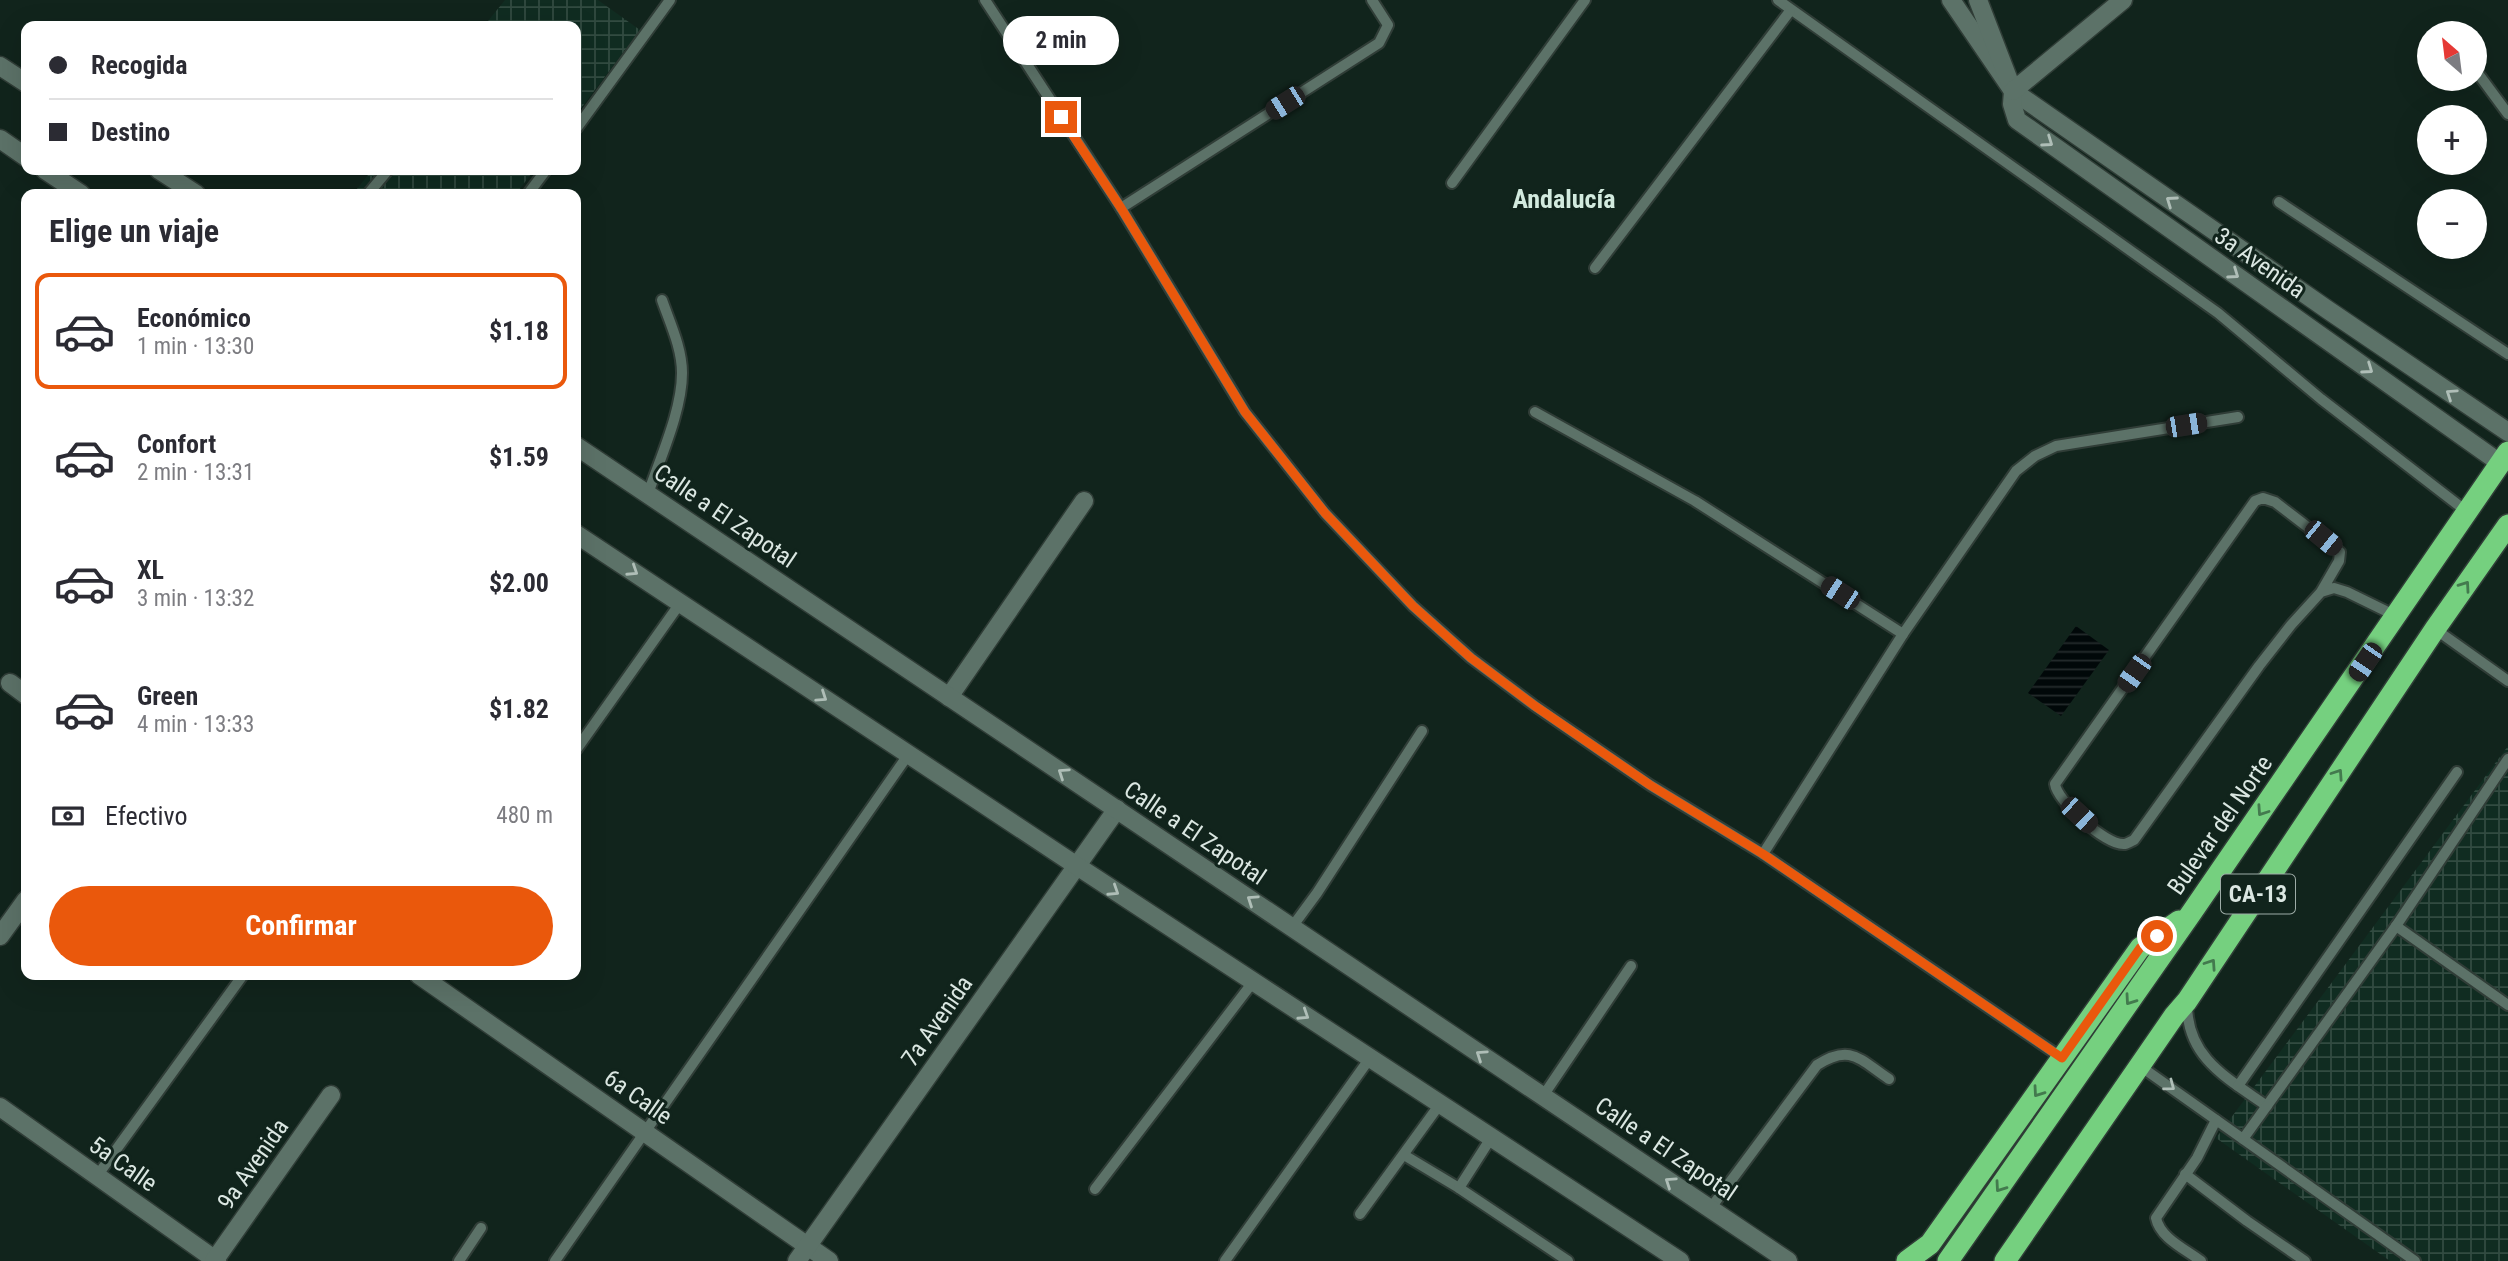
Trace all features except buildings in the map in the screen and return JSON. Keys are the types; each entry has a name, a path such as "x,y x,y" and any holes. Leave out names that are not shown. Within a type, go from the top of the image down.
{"highway":[{"name":"Bulevar del Norte","path":"1948,1261 2504,458"},
{"name":"CA-13","path":"2005,1261 2508,525"},
{"path":"1907,1261 1930,1244 2140,948 2192,912"},
{"path":"1989,1261 2157,1025 2180,1008"}],"street":[{"path":"1951,0 2013,91 2123,0"},
{"name":"3a Avenida","path":"1978,0 2013,91 2017,120 2504,458"},
{"path":"0,66 21,80"},
{"name":"3a Avenida","path":"2013,91 2508,432"},
{"path":"0,139 21,154"},
{"path":"53,175 74,189"},
{"path":"167,175 188,189"},
{"name":"Calle a El Zapotal","path":"581,449 1788,1261"},
{"path":"949,697 1084,501"},
{"path":"581,537 1680,1261"},
{"path":"10,683 21,691"},
{"name":"7a Avenida","path":"803,1254 1116,809"},
{"path":"0,936 21,907"},
{"name":"6a Calle","path":"426,980 646,1132 803,1254 829,1261"},
{"name":"9a Avenida","path":"215,1260 331,1095"},
{"name":"5a Calle","path":"0,1107 215,1260"}],"lane":[{"path":"581,123 670,0"},
{"path":"985,0 1121,208 1245,412 1325,513 1413,606 1471,658 1535,706 1650,785 1763,854 2062,1058"},
{"path":"1121,208 1379,43 1388,25 1372,0"},
{"path":"1452,183 1585,0"},
{"path":"1778,0 2218,313 2321,399 2466,511"},
{"path":"1595,268 1790,11"},
{"path":"2487,86 2508,114"},
{"path":"372,189 384,175"},
{"path":"2278,202 2508,354"},
{"path":"648,494 677,405 682,374 678,346 662,300"},
{"path":"1535,412 1695,501 1903,634"},
{"path":"1763,854 1903,634 2016,471 2035,456 2056,446 2238,417"},
{"path":"2321,592 2339,561 2340,552 2275,502 2263,498 2255,501 2055,784 2059,797 2098,833 2123,844 2134,840 2259,666 2321,592 2334,588 2347,592 2396,616"},
{"path":"581,743 681,602"},
{"path":"2435,629 2508,681"},
{"path":"1292,927 1422,731"},
{"path":"555,1261 908,755"},
{"path":"2243,1139 2396,926 2508,759"},
{"path":"2238,1086 2458,772"},
{"path":"2396,926 2508,1005"},
{"path":"1543,1096 1632,966"},
{"path":"97,1176 239,980"},
{"path":"1095,1189 1253,982"},
{"path":"2180,1008 2201,1053 2222,1074 2267,1106"},
{"path":"1710,1209 1818,1065 1834,1054 1851,1054 1889,1079"},
{"path":"1225,1261 1370,1058"},
{"path":"2140,1066 2415,1261"},
{"path":"1360,1214 1440,1104"},
{"path":"2201,1261 2163,1233 2157,1217 2197,1157 2216,1120"},
{"path":"1459,1188 1491,1138"},
{"path":"1404,1155 1459,1188 1568,1261"},
{"path":"2185,1174 2305,1261"},
{"path":"459,1261 481,1228"}],"shaded area":[{"path":"505,0 598,0 640,30 581,108 581,21 488,21"},
{"path":"368,175 530,175 520,189 357,189"},
{"path":"2076,626 2109,650 2061,716 2028,693"},
{"path":"2508,746 2508,1261 2390,1261 2216,1138"}],"district":[{"name":"Andalucía","path":"1564,199"}],"route":[{"path":"1061,117 1121,208 1245,412 1325,513 1413,606 1471,658 1535,706 1650,785 1763,854 2062,1058 2140,948 2157,936"}]}
